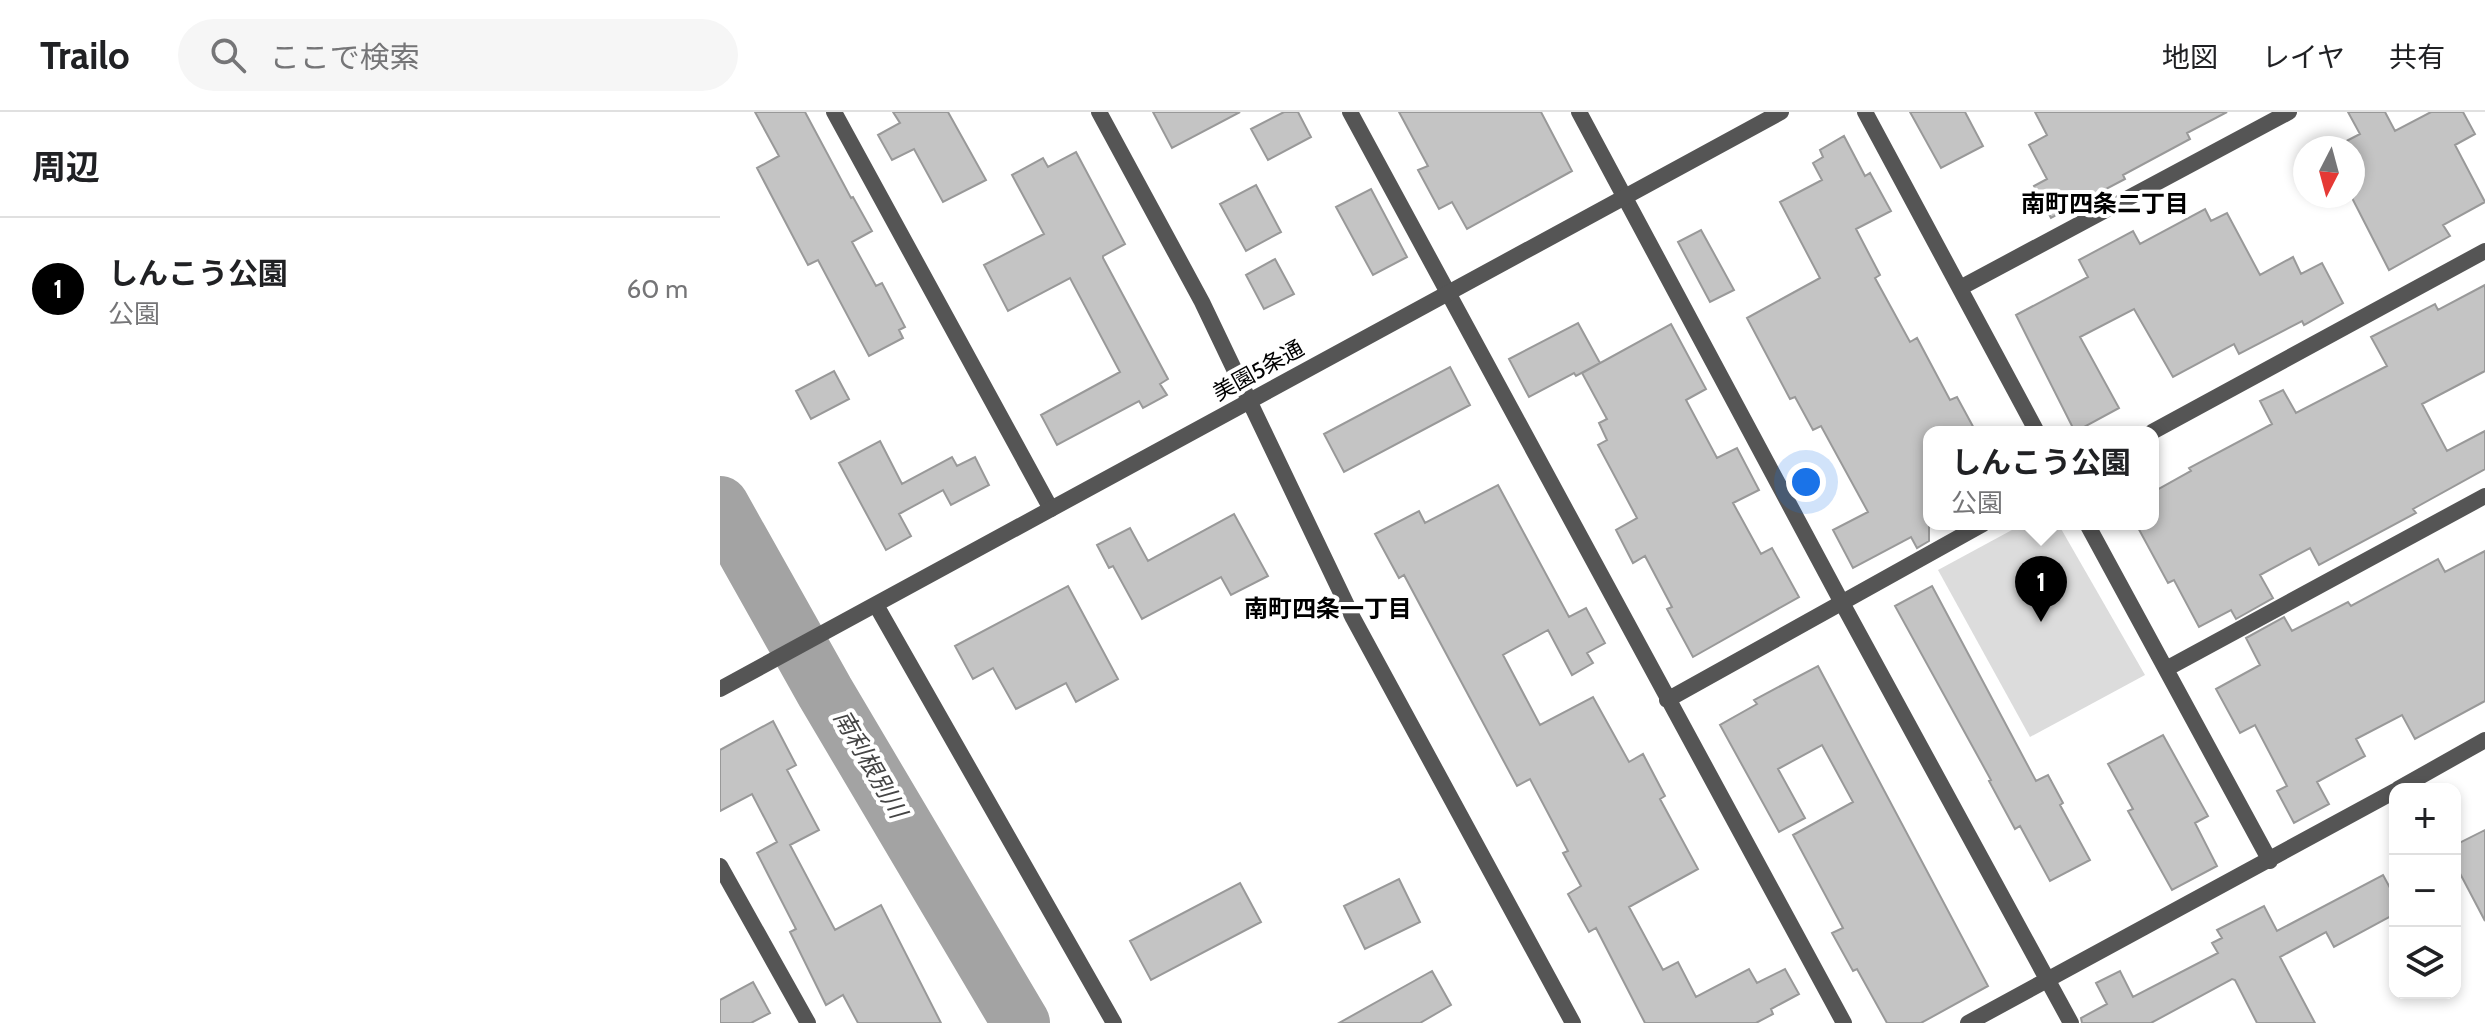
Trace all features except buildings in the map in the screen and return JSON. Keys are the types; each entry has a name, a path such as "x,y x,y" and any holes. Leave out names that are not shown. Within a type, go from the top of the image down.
{"street":[{"path":"834,112 1051,509"},
{"path":"1099,112 1202,302 1353,618 1573,1023"},
{"path":"1350,112 1844,1023"},
{"path":"1579,112 2071,1023"},
{"name":"美園5条通","path":"720,689 1781,112"},
{"path":"1865,112 2034,426"},
{"path":"1960,288 2289,112"},
{"path":"2159,428 2485,251"},
{"path":"2166,669 2485,496"},
{"path":"1667,700 1972,530"},
{"path":"2090,530 2270,861"},
{"path":"876,605 1114,1023"},
{"path":"2408,783 2485,740"},
{"path":"1968,1023 2389,794"},
{"path":"720,866 808,1023"}],"shaded area":[{"path":"2012,530 2062,530 2145,675 2030,737 1938,570"}],"waterway":[{"name":"南利根別川","path":"720,505 825,692 1021,1023"}],"place":[{"name":"しんこう公園","path":"2041,622"}],"district":[{"name":"南町四条二丁目","path":"2105,204"},
{"name":"南町四条一丁目","path":"1328,609"}]}
